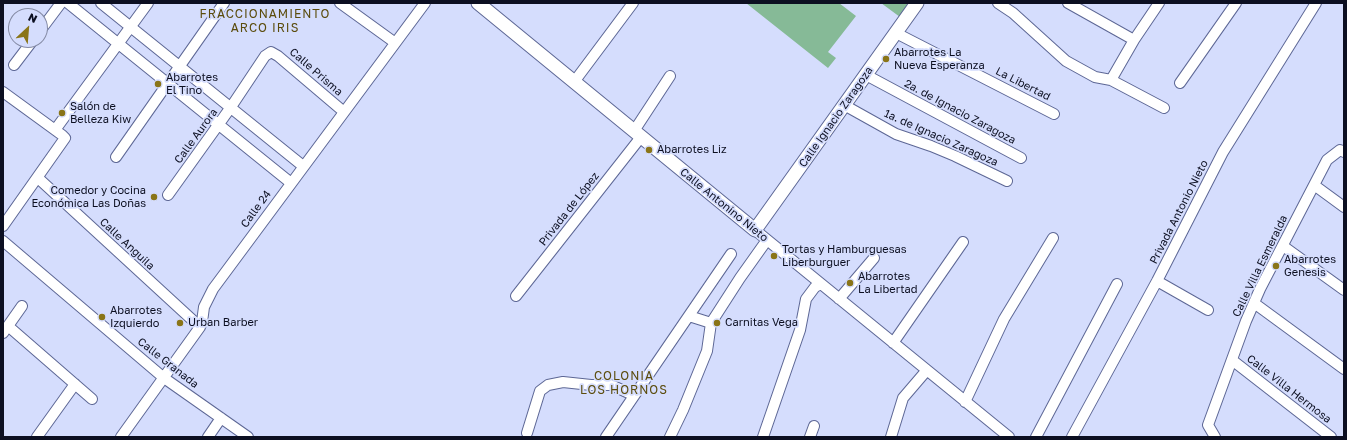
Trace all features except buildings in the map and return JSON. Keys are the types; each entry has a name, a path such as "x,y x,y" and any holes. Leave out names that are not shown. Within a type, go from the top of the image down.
{"main road":[{"name":"Calle Antonino Nieto","path":"478,3 755,230"},
{"name":"Calle Ignacio Zaragoza","path":"755,230 917,3"}],"street":[{"path":"48,20 61,3"},
{"path":"68,3 291,183"},
{"path":"101,3 304,166"},
{"path":"55,130 148,3"},
{"path":"116,157 224,3"},
{"path":"340,3 394,42"},
{"name":"Calle 24","path":"121,437 200,327 204,307 213,289 424,3"},
{"path":"574,82 633,3"},
{"path":"998,3 1013,13 1066,61 1095,78 1111,80 1164,108"},
{"path":"1068,3 1134,40"},
{"path":"1111,80 1134,40 1160,3"},
{"path":"1180,83 1236,3"},
{"name":"Privada Antonio Nieto","path":"1072,437 1157,281 1223,152 1316,3"},
{"name":"La Libertad","path":"896,33 1054,114"},
{"path":"14,65 27,48"},
{"name":"Calle Prisma","path":"271,52 278,56 344,112"},
{"name":"Calle Aurora","path":"168,194 219,125 265,56 271,52"},
{"name":"2a. de Ignacio Zaragoza","path":"866,75 1021,158"},
{"name":"Privada de López","path":"516,296 637,134 670,76"},
{"path":"3,92 64,138 38,178 3,226"},
{"name":"1a. de Ignacio Zaragoza","path":"844,105 896,134 955,156 1007,181"},
{"name":"Calle Villa Esmeralda","path":"1215,437 1208,425 1246,321 1328,160 1342,151"},
{"name":"Calle Anguila","path":"38,178 200,327"},
{"path":"1314,186 1344,207"},
{"name":"Calle Antonino Nieto","path":"755,230 1009,437"},
{"path":"965,402 1004,319 1052,238"},
{"path":"670,437 683,410 707,350 711,323 767,240"},
{"name":"Calle Granada","path":"3,241 164,378 248,437"},
{"path":"891,341 963,242"},
{"path":"1283,246 1344,290"},
{"path":"606,437 633,395 731,254"},
{"path":"839,299 874,258"},
{"path":"1157,281 1208,310"},
{"path":"764,437 800,330 806,299 815,287 821,284"},
{"path":"1036,437 1117,284"},
{"path":"891,341 922,293"},
{"path":"1254,303 1344,369"},
{"path":"22,306 6,329 92,399"},
{"path":"689,316 711,323"},
{"name":"Calle Villa Hermosa","path":"1232,360 1331,437"},
{"path":"891,437 903,398 926,370"},
{"path":"527,433 540,391 548,385 563,382 591,385 611,385 633,395"},
{"path":"37,437 75,384"},
{"path":"208,437 221,418"},
{"path":"810,437 814,426"}],"place":[{"name":"Abarrotes La Nueva Esperanza","path":"886,59"},
{"name":"Abarrotes El Tino","path":"158,84"},
{"name":"Salón de Belleza Kiw","path":"62,113"},
{"name":"Abarrotes Liz","path":"649,150"},
{"name":"Comedor y Cocina Económica Las Doñas","path":"154,197"},
{"name":"Tortas y Hamburguesas Liberburguer","path":"774,256"},
{"name":"Abarrotes Genesis","path":"1276,266"},
{"name":"Abarrotes La Libertad","path":"850,283"},
{"name":"Abarrotes Izquierdo","path":"102,317"},
{"name":"Urban Barber","path":"180,323"},
{"name":"Carnitas Vega","path":"717,323"}],"district":[{"name":"FRACCIONAMIENTO ARCO IRIS","path":"265,21"},
{"name":"COLONIA LOS HORNOS","path":"624,383"}]}
